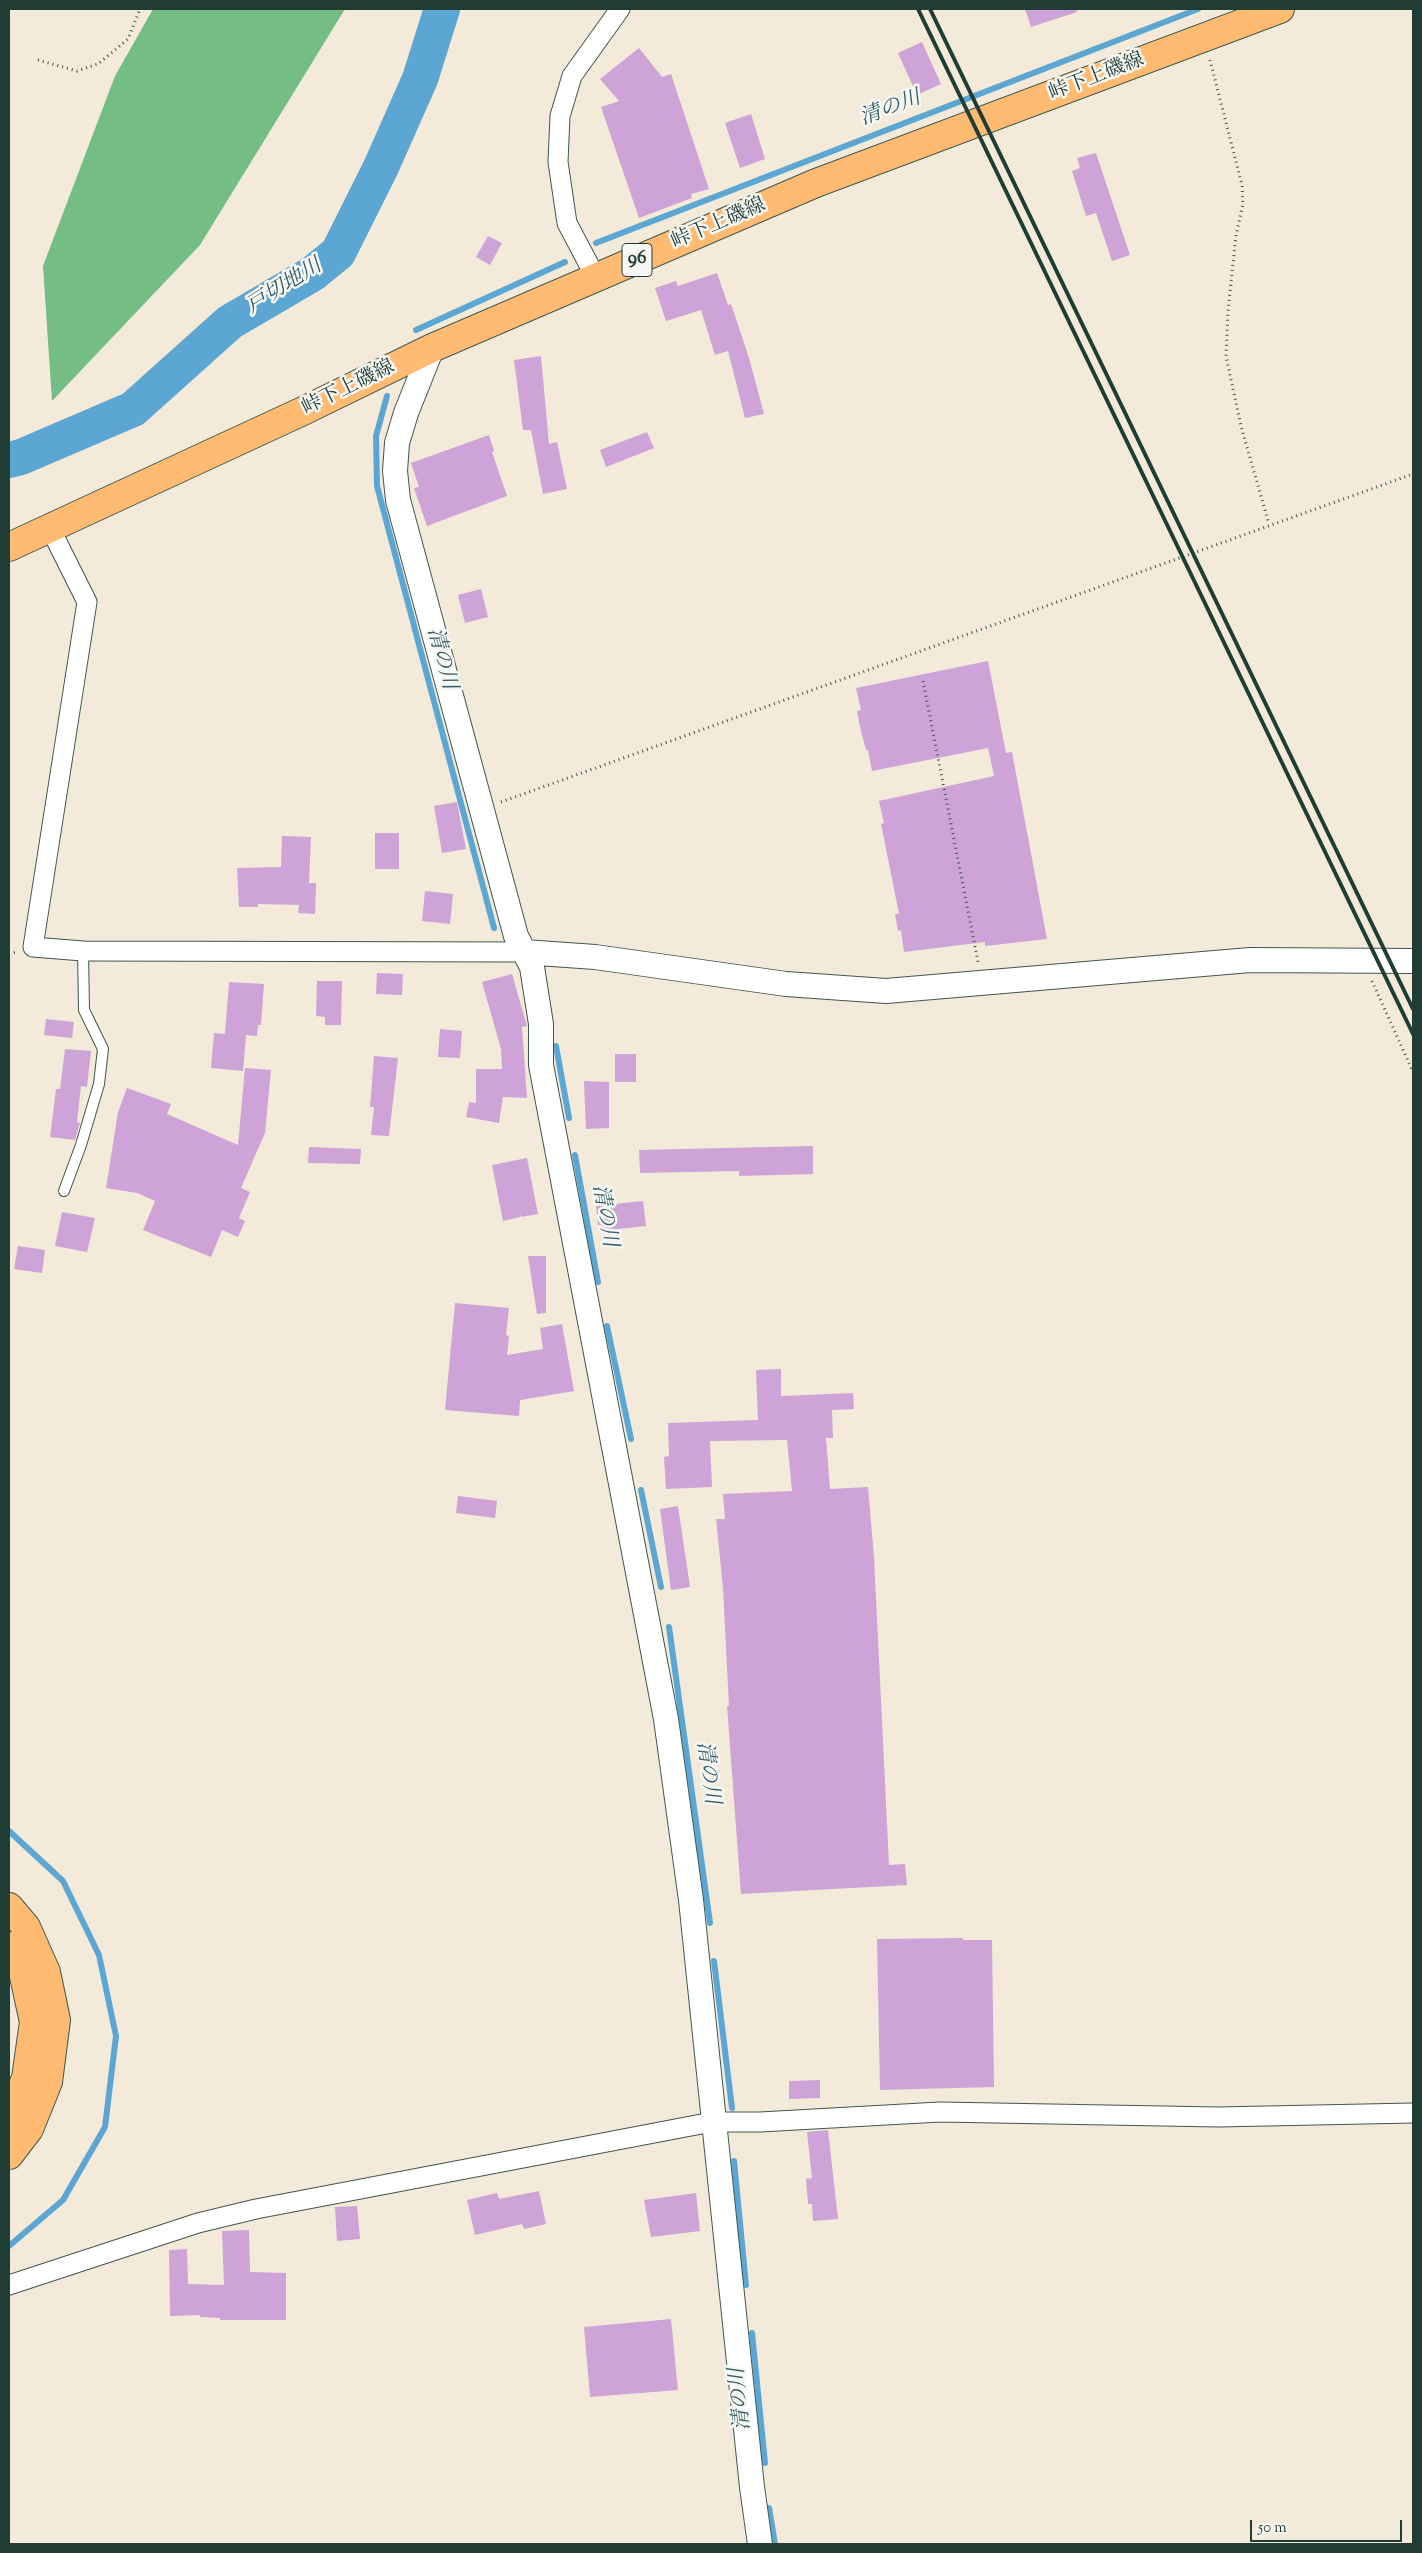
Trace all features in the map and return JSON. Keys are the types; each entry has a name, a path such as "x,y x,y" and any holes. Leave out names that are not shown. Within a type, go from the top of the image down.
{"main road":[{"name":"峠下上磯線","path":"9,547 303,412 432,348 816,183 1280,9"},
{"path":"9,1907 26,1926 46,1972 56,2020 48,2082 29,2129 9,2155"},
{"path":"9,1946 22,1967 34,2022 26,2078 9,2118"}],"street":[{"path":"596,278 567,223 558,162 560,116 572,76 620,9"},
{"path":"432,348 397,443 394,471 398,500 516,936 532,967 541,1024 541,1065 666,1718 691,1900 712,2122 752,2487 760,2544"},
{"path":"50,528 86,602 33,947 83,951 524,952 596,957 786,984 886,991 1250,960 1364,959 1413,961"},
{"path":"9,2285 198,2223 256,2209 712,2122 760,2122 940,2112 1218,2117 1413,2113"}],"lane":[{"path":"64,1191 81,1145 99,1084 103,1049 84,1010 83,951"}],"path":[{"path":"38,60 78,71 98,64 128,39 140,9"},
{"path":"1204,38 1242,185 1243,204 1236,235 1228,311 1226,356 1241,426 1269,524"},
{"path":"481,809 1269,524 1413,474"},
{"path":"923,681 977,947 980,983"},
{"path":"1364,959 1378,996 1413,1072"}],"green space":[{"path":"153,9 345,9 200,245 52,401 43,266 115,76"}],"building":[{"path":"1025,9 1076,9 1077,12 1031,27"},
{"path":"922,42 941,84 917,95 898,53"},
{"path":"639,48 662,77 671,74 709,189 691,194 692,198 639,218 601,107 619,101 600,79"},
{"path":"751,114 765,159 740,168 725,123"},
{"path":"1096,153 1130,255 1112,261 1096,213 1086,216 1072,171 1080,168 1077,158"},
{"path":"488,236 502,243 490,265 476,257"},
{"path":"717,273 728,305 731,304 749,358 764,414 745,418 728,351 715,355 701,310 666,321 655,288 676,281 678,286"},
{"path":"541,356 549,444 557,442 567,489 543,494 531,430 523,430 514,360"},
{"path":"647,432 654,448 606,467 600,450"},
{"path":"489,435 494,451 492,452 507,496 427,526 414,488 419,487 411,463"},
{"path":"481,589 488,617 465,623 458,595"},
{"path":"988,661 1006,753 1012,752 1047,939 985,946 985,942 904,952 901,930 898,931 895,914 899,914 881,824 884,823 879,801 994,776 988,748 872,771 868,750 866,750 860,727 857,711 861,710 856,688"},
{"path":"457,802 466,849 442,853 434,806"},
{"path":"375,833 399,833 399,869 375,869"},
{"path":"282,836 311,837 309,883 316,883 315,914 298,913 299,905 258,904 258,907 239,907 237,868 281,867"},
{"path":"425,891 453,894 450,924 422,921"},
{"path":"377,973 403,974 402,995 376,994"},
{"path":"512,974 527,1026 522,1027 527,1098 503,1097 499,1123 466,1117 469,1102 476,1103 476,1069 502,1069 501,1049 482,982"},
{"path":"317,981 342,981 341,1025 325,1025 325,1017 316,1016"},
{"path":"229,982 264,984 261,1025 258,1025 257,1036 246,1035 243,1071 211,1068 214,1033 225,1034"},
{"path":"46,1019 74,1022 72,1038 44,1035"},
{"path":"440,1029 462,1031 460,1058 438,1057"},
{"path":"65,1049 91,1051 87,1087 81,1086 77,1122 80,1123 75,1140 50,1137 56,1089 60,1089"},
{"path":"615,1054 636,1054 636,1082 615,1082"},
{"path":"374,1056 398,1058 389,1136 371,1135 374,1107 370,1107"},
{"path":"245,1068 271,1070 265,1133 241,1188 250,1192 239,1218 245,1221 238,1237 222,1230 211,1257 143,1230 155,1201 137,1193 106,1188 118,1112 127,1088 171,1104 167,1114 238,1145"},
{"path":"584,1081 609,1082 609,1128 586,1129"},
{"path":"813,1146 813,1174 739,1176 739,1171 640,1173 639,1150"},
{"path":"309,1147 361,1149 360,1164 308,1163"},
{"path":"527,1158 538,1214 521,1217 521,1214 520,1217 503,1221 492,1165"},
{"path":"643,1201 646,1226 599,1231 596,1206"},
{"path":"62,1212 95,1218 87,1252 55,1246"},
{"path":"18,1246 45,1250 42,1273 14,1269"},
{"path":"528,1256 546,1256 546,1313 537,1314"},
{"path":"455,1303 509,1308 506,1335 509,1336 507,1355 543,1349 540,1328 562,1324 574,1391 520,1400 519,1416 445,1410"},
{"path":"781,1369 781,1396 853,1393 854,1409 832,1410 833,1438 826,1438 830,1489 868,1487 874,1557 889,1865 905,1864 907,1885 741,1894 727,1706 729,1706 723,1588 716,1519 725,1519 723,1494 792,1491 787,1440 710,1441 712,1487 666,1489 664,1457 669,1456 668,1423 758,1420 756,1370"},
{"path":"458,1496 497,1501 495,1518 456,1513"},
{"path":"678,1506 690,1587 671,1590 660,1509"},
{"path":"963,1938 963,1940 992,1940 994,2087 880,2090 877,1939"},
{"path":"820,2080 820,2098 789,2099 789,2081"},
{"path":"828,2130 838,2219 813,2221 812,2204 808,2204 806,2179 812,2178 807,2132"},
{"path":"539,2191 546,2224 524,2229 522,2224 475,2235 467,2200 497,2193 499,2199"},
{"path":"696,2193 700,2231 651,2237 644,2200"},
{"path":"357,2206 360,2239 337,2241 335,2207"},
{"path":"249,2230 250,2272 286,2273 286,2320 220,2320 220,2318 200,2317 200,2315 170,2316 169,2250 187,2249 188,2284 224,2285 222,2231"},
{"path":"671,2319 678,2390 590,2397 584,2327"}],"waterway":[{"name":"戸切地川","path":"9,460 21,457 133,409 230,322 312,274 338,253 381,167 420,79 442,9"},
{"name":"清の川","path":"596,243 1198,9"},
{"name":"清の川","path":"416,330 565,262"},
{"name":"清の川","path":"387,396 376,436 377,486 494,928"},
{"name":"清の川","path":"556,1046 569,1118"},
{"name":"清の川","path":"575,1155 598,1282"},
{"name":"清の川","path":"607,1326 631,1439"},
{"name":"清の川","path":"641,1490 661,1587"},
{"name":"清の川","path":"669,1627 710,1923"},
{"path":"9,1831 63,1881 99,1955 116,2036 105,2127 63,2200 9,2246"},
{"name":"清の川","path":"714,1961 732,2108"},
{"name":"清の川","path":"734,2161 746,2285"},
{"name":"清の川","path":"752,2333 765,2463"},
{"name":"清の川","path":"769,2508 775,2544"}],"railway":[{"path":"918,9 1413,1034"},
{"path":"930,9 1413,1009"}]}
